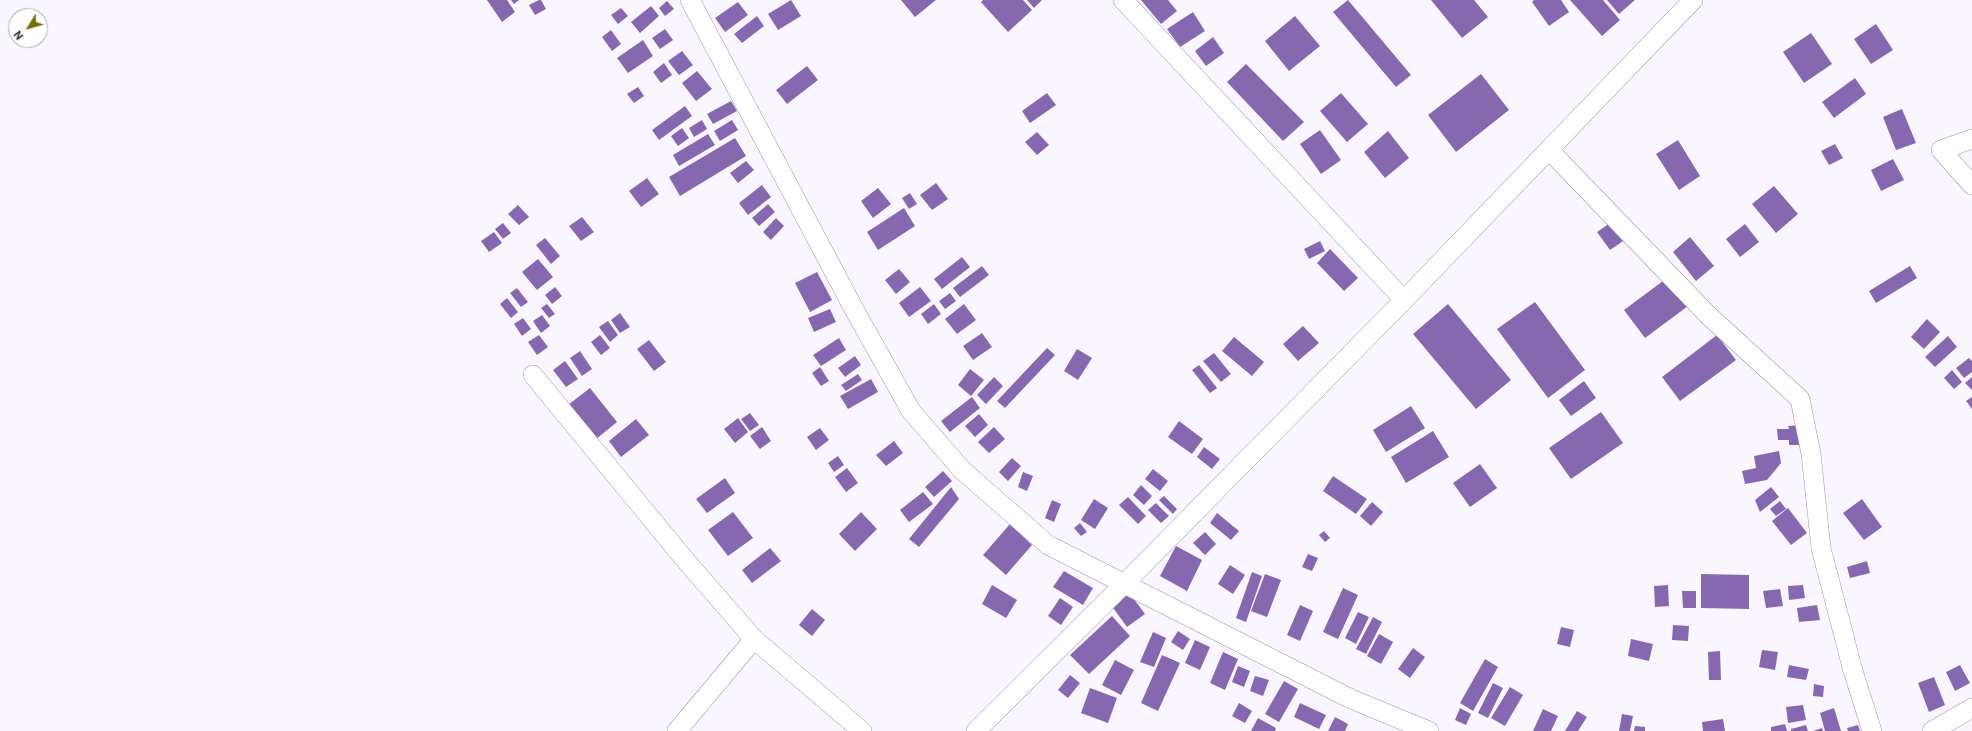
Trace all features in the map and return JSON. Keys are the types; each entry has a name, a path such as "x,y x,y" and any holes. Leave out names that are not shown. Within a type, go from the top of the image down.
{"street":[{"path":"690,0 855,311 912,411 962,470 1048,545 1351,699 1429,731"},
{"path":"1123,0 1404,300"},
{"path":"976,731 1125,583 1404,300 1693,0"},
{"path":"1972,139 1942,150 1972,185"},
{"path":"1549,150 1709,316 1800,399 1811,454 1821,548 1853,671 1872,731"},
{"path":"533,375 686,561 754,639 862,731"},
{"path":"677,731 754,639"},
{"path":"1932,731 1972,708"}],"building":[{"path":"487,0 507,0 515,12 502,22"},
{"path":"511,0 519,0 514,4"},
{"path":"541,0 546,9 535,15 529,5"},
{"path":"791,0 801,16 778,30 768,14"},
{"path":"901,0 936,0 915,17"},
{"path":"983,0 1023,0 1032,10 1008,32 981,2"},
{"path":"1027,0 1042,0 1034,8"},
{"path":"1141,0 1168,0 1177,11 1161,24"},
{"path":"1348,0 1411,75 1396,87 1333,12"},
{"path":"1431,0 1474,0 1488,17 1462,38"},
{"path":"1534,0 1561,0 1569,12 1549,26 1532,2"},
{"path":"1570,0 1603,0 1620,20 1602,36"},
{"path":"1607,0 1635,0 1619,14"},
{"path":"667,1 674,9 665,16 659,8"},
{"path":"738,2 748,15 725,32 715,18"},
{"path":"651,6 659,16 640,33 631,22"},
{"path":"621,8 628,16 618,24 611,15"},
{"path":"1193,12 1205,31 1180,47 1167,29"},
{"path":"757,16 764,26 742,43 734,34"},
{"path":"1295,16 1320,46 1289,71 1265,41"},
{"path":"1876,24 1893,50 1871,64 1854,39"},
{"path":"665,29 673,40 660,49 652,38"},
{"path":"611,30 621,44 612,51 602,37"},
{"path":"1811,33 1832,64 1804,83 1783,52"},
{"path":"1213,37 1224,53 1206,66 1195,51"},
{"path":"643,40 653,56 628,73 617,58"},
{"path":"682,51 693,65 679,75 668,61"},
{"path":"664,63 672,75 661,83 653,72"},
{"path":"1246,64 1304,122 1283,141 1227,82"},
{"path":"807,66 818,80 787,104 776,90"},
{"path":"697,71 712,89 696,101 682,83"},
{"path":"1481,74 1509,110 1456,152 1428,115"},
{"path":"1855,78 1866,94 1834,118 1822,102"},
{"path":"638,87 644,96 634,103 627,94"},
{"path":"1047,93 1056,105 1030,123 1022,111"},
{"path":"1341,93 1368,124 1347,142 1320,111"},
{"path":"731,101 737,111 713,124 707,114"},
{"path":"685,106 692,116 659,140 652,130"},
{"path":"1902,109 1916,143 1896,150 1883,117"},
{"path":"702,120 707,129 694,137 689,128"},
{"path":"732,120 738,130 720,141 714,131"},
{"path":"682,128 689,138 678,146 671,136"},
{"path":"1320,130 1341,160 1321,174 1300,144"},
{"path":"1388,131 1409,158 1385,178 1364,152"},
{"path":"1037,132 1049,145 1037,155 1025,142"},
{"path":"708,134 715,145 679,166 673,155"},
{"path":"735,138 746,156 680,196 669,177"},
{"path":"1678,140 1700,176 1679,190 1656,154"},
{"path":"1835,144 1843,158 1829,165 1821,151"},
{"path":"1893,159 1904,180 1881,191 1871,170"},
{"path":"746,161 754,170 738,183 730,173"},
{"path":"647,178 659,194 641,207 629,191"},
{"path":"936,183 948,199 932,210 920,195"},
{"path":"762,185 771,197 748,215 739,203"},
{"path":"1774,186 1798,214 1776,233 1752,204"},
{"path":"878,188 891,204 873,218 861,201"},
{"path":"910,193 917,204 909,209 902,198"},
{"path":"768,204 775,212 759,226 752,218"},
{"path":"518,205 529,217 519,225 508,214"},
{"path":"904,208 915,226 878,250 867,232"},
{"path":"582,217 594,232 581,241 569,226"},
{"path":"776,218 784,226 771,240 763,232"},
{"path":"1613,221 1626,239 1610,250 1597,232"},
{"path":"503,223 511,233 503,239 495,229"},
{"path":"1745,224 1759,242 1740,257 1726,239"},
{"path":"494,232 502,243 489,252 481,241"},
{"path":"1690,237 1714,266 1696,281 1673,252"},
{"path":"545,238 560,256 551,264 536,245"},
{"path":"1320,241 1325,251 1309,259 1304,249"},
{"path":"1330,249 1358,278 1344,291 1317,263"},
{"path":"962,257 970,267 942,289 934,279"},
{"path":"538,259 553,277 537,290 522,272"},
{"path":"982,266 989,275 960,297 953,288"},
{"path":"1910,266 1917,278 1876,303 1869,291"},
{"path":"899,269 910,282 896,294 885,280"},
{"path":"817,272 832,300 810,312 795,283"},
{"path":"1667,278 1688,306 1645,338 1624,310"},
{"path":"555,287 562,296 552,304 545,295"},
{"path":"920,287 931,301 909,317 899,303"},
{"path":"517,288 528,302 521,307 510,293"},
{"path":"950,293 956,301 945,309 939,301"},
{"path":"507,298 518,312 511,318 500,304"},
{"path":"1535,302 1585,370 1548,398 1497,329"},
{"path":"547,304 555,314 549,318 541,308"},
{"path":"934,304 941,314 928,324 921,314"},
{"path":"964,304 976,320 957,334 945,319"},
{"path":"1448,304 1511,380 1476,409 1413,334"},
{"path":"830,309 836,322 814,332 808,318"},
{"path":"620,313 630,327 620,333 611,320"},
{"path":"542,315 550,326 541,333 533,321"},
{"path":"523,318 531,329 522,336 514,324"},
{"path":"1927,319 1940,332 1924,349 1911,337"},
{"path":"608,321 618,335 610,342 599,327"},
{"path":"1303,326 1319,343 1298,361 1283,344"},
{"path":"982,333 992,347 973,360 963,346"},
{"path":"539,335 548,347 537,355 528,342"},
{"path":"600,335 610,348 601,355 591,342"},
{"path":"1717,335 1736,360 1680,401 1662,377"},
{"path":"1948,336 1957,347 1935,367 1925,357"},
{"path":"1234,337 1264,362 1252,376 1222,351"},
{"path":"839,338 846,350 821,366 813,355"},
{"path":"649,340 666,362 654,371 637,349"},
{"path":"1047,348 1055,355 1005,408 997,401"},
{"path":"1077,349 1092,358 1078,380 1064,371"},
{"path":"580,351 592,369 582,376 570,358"},
{"path":"1214,353 1231,374 1221,382 1203,361"},
{"path":"855,356 861,365 845,377 838,368"},
{"path":"1969,358 1972,361 1972,372 1964,378 1956,368"},
{"path":"565,361 578,379 566,387 553,370"},
{"path":"1199,365 1217,388 1210,393 1192,370"},
{"path":"820,367 829,381 821,386 812,373"},
{"path":"970,369 984,380 971,396 958,385"},
{"path":"1952,370 1962,382 1954,389 1944,378"},
{"path":"858,374 862,380 846,391 841,385"},
{"path":"994,377 1003,386 986,404 977,395"},
{"path":"1972,377 1972,390 1965,383"},
{"path":"871,379 878,392 848,409 840,396"},
{"path":"1584,381 1596,398 1571,416 1559,400"},
{"path":"590,388 617,422 595,440 568,405"},
{"path":"972,397 980,408 950,432 941,421"},
{"path":"1972,397 1972,409 1966,401"},
{"path":"1411,406 1425,428 1386,452 1373,430"},
{"path":"1601,412 1623,443 1571,479 1549,448"},
{"path":"750,413 759,425 750,431 741,419"},
{"path":"979,414 988,425 975,437 965,426"},
{"path":"738,418 748,432 735,443 724,429"},
{"path":"636,419 649,435 621,457 609,441"},
{"path":"1179,421 1203,439 1192,454 1168,437"},
{"path":"1801,425 1802,445 1789,445 1789,440 1778,440 1777,429 1789,429 1788,426"},
{"path":"762,427 771,441 760,449 750,436"},
{"path":"994,427 1005,439 989,453 978,442"},
{"path":"820,428 829,440 816,450 807,437"},
{"path":"1433,431 1449,457 1406,483 1391,457"},
{"path":"894,441 903,453 886,466 876,455"},
{"path":"1204,447 1220,459 1212,469 1197,457"},
{"path":"1779,451 1781,463 1767,480 1745,484 1742,471 1756,468 1754,456"},
{"path":"838,456 844,465 834,472 828,463"},
{"path":"1012,458 1021,466 1008,481 999,472"},
{"path":"1480,464 1497,488 1470,507 1453,483"},
{"path":"847,468 858,483 846,492 835,477"},
{"path":"1153,469 1168,481 1160,491 1145,479"},
{"path":"943,471 952,481 934,497 925,487"},
{"path":"1023,472 1033,476 1027,491 1018,487"},
{"path":"1333,476 1367,499 1356,514 1323,491"},
{"path":"725,478 735,493 707,513 696,499"},
{"path":"1141,485 1152,496 1144,505 1133,495"},
{"path":"951,487 959,499 919,547 909,539"},
{"path":"1771,487 1779,497 1760,512 1755,500"},
{"path":"923,492 933,504 909,522 900,510"},
{"path":"1164,496 1177,509 1173,514 1159,500"},
{"path":"1128,497 1146,516 1138,524 1119,505"},
{"path":"1094,499 1108,508 1095,529 1081,520"},
{"path":"1862,499 1882,527 1864,540 1843,513"},
{"path":"1052,500 1061,504 1054,522 1045,518"},
{"path":"1780,501 1786,509 1776,516 1770,509"},
{"path":"1372,502 1383,512 1371,526 1360,516"},
{"path":"1156,503 1169,516 1161,523 1148,510"},
{"path":"1788,508 1807,533 1791,545 1772,521"},
{"path":"733,512 753,538 728,556 708,530"},
{"path":"861,512 877,529 855,551 839,534"},
{"path":"1217,513 1239,531 1231,540 1210,523"},
{"path":"1080,523 1087,532 1081,536 1074,528"},
{"path":"1010,524 1032,545 1006,575 983,555"},
{"path":"1324,531 1330,538 1325,542 1319,535"},
{"path":"1205,532 1216,544 1205,555 1193,543"},
{"path":"1176,546 1202,560 1187,591 1160,576"},
{"path":"770,548 781,561 752,583 742,570"},
{"path":"1308,554 1318,558 1312,571 1302,567"},
{"path":"1867,561 1870,573 1850,578 1847,567"},
{"path":"1230,565 1245,575 1233,594 1218,584"},
{"path":"1064,571 1093,588 1083,605 1053,587"},
{"path":"1252,572 1262,576 1246,622 1236,618"},
{"path":"1265,574 1281,580 1267,617 1251,611"},
{"path":"1701,574 1749,575 1749,609 1701,608"},
{"path":"992,585 1017,600 1006,618 982,604"},
{"path":"1668,585 1669,606 1655,607 1654,586"},
{"path":"1803,585 1805,598 1789,600 1788,586"},
{"path":"1343,588 1358,595 1338,639 1323,632"},
{"path":"1780,589 1783,606 1766,608 1763,591"},
{"path":"1128,591 1145,614 1127,627 1111,605"},
{"path":"1682,591 1696,591 1696,608 1683,608"},
{"path":"1060,598 1073,607 1061,625 1048,616"},
{"path":"1300,605 1313,611 1300,641 1287,635"},
{"path":"1817,605 1820,620 1799,622 1797,608"},
{"path":"812,609 825,620 812,636 799,625"},
{"path":"1358,612 1369,617 1356,644 1345,638"},
{"path":"1112,616 1130,636 1089,674 1070,655"},
{"path":"1373,617 1382,622 1366,654 1356,649"},
{"path":"1673,625 1689,626 1688,641 1672,640"},
{"path":"1561,627 1574,630 1570,647 1557,644"},
{"path":"1178,631 1190,639 1183,650 1171,642"},
{"path":"1153,632 1166,638 1154,667 1140,662"},
{"path":"1379,634 1393,642 1381,664 1367,656"},
{"path":"1631,639 1653,644 1649,661 1628,656"},
{"path":"1195,640 1210,647 1200,670 1185,663"},
{"path":"1413,648 1425,657 1410,678 1398,669"},
{"path":"1762,650 1778,652 1775,670 1759,667"},
{"path":"1720,651 1721,680 1709,680 1708,652"},
{"path":"1223,652 1238,659 1225,690 1210,683"},
{"path":"1162,655 1180,663 1158,711 1141,703"},
{"path":"1485,659 1498,667 1473,711 1460,703"},
{"path":"1115,660 1134,670 1121,695 1102,685"},
{"path":"1789,665 1809,669 1806,680 1787,677"},
{"path":"1960,665 1970,683 1955,691 1946,672"},
{"path":"1238,666 1250,671 1244,687 1232,682"},
{"path":"1070,675 1080,683 1068,698 1058,690"},
{"path":"1255,676 1269,680 1263,696 1250,691"},
{"path":"1934,677 1945,705 1929,712 1918,683"},
{"path":"1284,681 1298,689 1279,722 1265,714"},
{"path":"1493,683 1503,688 1488,718 1478,713"},
{"path":"1814,684 1824,686 1823,697 1813,696"},
{"path":"1510,687 1523,695 1505,726 1491,718"},
{"path":"1090,688 1117,698 1108,723 1081,713"},
{"path":"1239,703 1252,711 1245,723 1232,716"},
{"path":"1300,703 1326,715 1319,729 1294,717"},
{"path":"1803,705 1806,720 1788,723 1786,707"},
{"path":"1460,708 1471,714 1466,725 1455,720"},
{"path":"1834,708 1841,731 1825,731 1820,713"},
{"path":"1543,709 1558,716 1551,731 1533,731"},
{"path":"1577,711 1587,717 1578,731 1565,731"},
{"path":"1622,714 1633,716 1630,731 1619,731"},
{"path":"1335,717 1348,724 1345,731 1328,731"},
{"path":"1258,718 1276,728 1275,731 1251,731"},
{"path":"1723,719 1725,731 1703,731 1702,722"},
{"path":"1785,724 1787,731 1771,731 1771,727"},
{"path":"1806,725 1808,731 1791,731 1791,729"},
{"path":"1858,725 1860,731 1848,731 1847,728"},
{"path":"1635,726 1645,727 1645,731 1634,731"},
{"path":"1822,728 1823,731 1813,731"}]}
